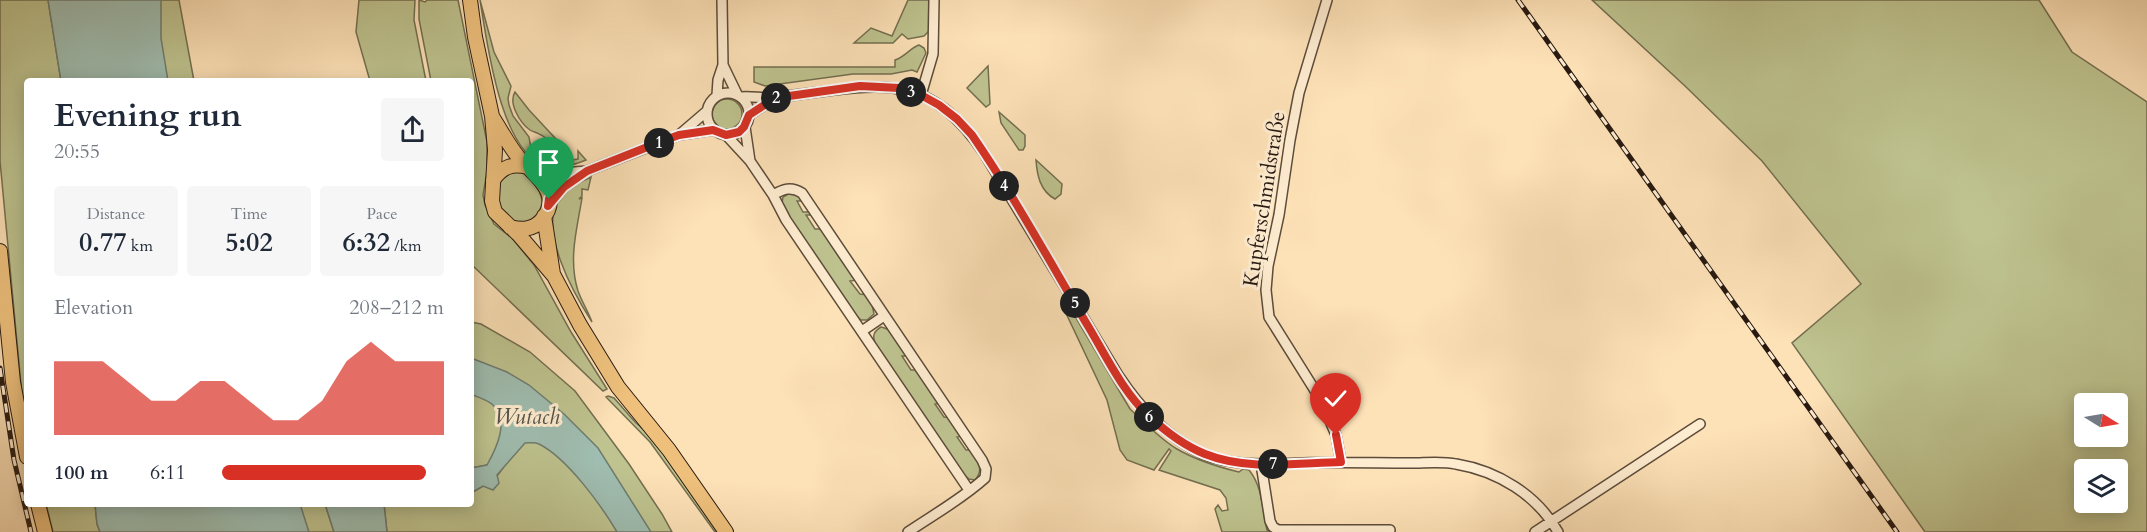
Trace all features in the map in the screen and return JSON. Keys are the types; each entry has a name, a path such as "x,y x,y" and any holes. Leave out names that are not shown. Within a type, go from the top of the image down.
{"main road":[{"path":"470,0 475,37 492,117 495,150 493,208 499,218 554,276 580,325 618,387 669,450 726,532"},
{"path":"492,117 513,149 533,171 548,193 546,211 554,276"},
{"path":"494,180 499,172 508,167 533,171"},
{"path":"510,227 528,229 534,226 546,211"},
{"path":"0,251 13,382 24,441"},
{"path":"39,507 45,532"}],"street":[{"path":"717,95 718,80 723,65 722,0"},
{"path":"921,95 933,54 934,0"},
{"name":"Kupferschmidstraße","path":"1327,0 1299,93 1268,267 1266,290 1269,317 1321,400 1336,435 1341,462"},
{"path":"723,65 748,108 749,115 739,132 726,135"},
{"path":"679,135 706,111 717,95 723,93 775,98 860,86 899,88 921,95 957,119 972,135 1032,230 1118,375 1148,416 1183,444 1225,461 1261,464 1455,463 1500,478 1532,498 1552,520 1558,532"},
{"path":"749,115 775,98"},
{"path":"706,111 713,130"},
{"path":"744,127 750,161"},
{"path":"546,211 564,187 587,171 679,135 713,130 726,135 750,161 773,195 786,220 969,490"},
{"path":"533,171 587,171"},
{"path":"773,195 782,190 794,188 802,193 978,452 986,469 985,478 908,532"},
{"path":"862,332 884,316"},
{"path":"1535,532 1700,424"},
{"path":"1261,464 1270,521 1278,530 1390,530"}],"green space":[{"path":"0,0 48,0 61,78 24,78 24,410 23,406 0,161"},
{"path":"108,0 179,0 193,78 117,78"},
{"path":"359,0 415,0 414,20 425,78 369,78 356,32"},
{"path":"419,0 425,2 427,0 458,0 474,78 430,78 419,19"},
{"path":"480,0 494,52 511,86 509,105 513,116 529,137 531,148 538,147 542,143 550,151 554,147 522,123 514,107 515,92 569,153 572,160 578,159 578,151 586,160 561,167 546,166 530,157 517,140 498,94"},
{"path":"908,0 929,0 929,31 924,36 908,39 902,34 893,43 854,43 871,28 892,36"},
{"path":"1592,0 2039,0 2072,52 2147,102 2147,532 1925,532 1792,343 1861,284 1762,161"},
{"path":"919,45 926,53 917,72 912,70 891,74 853,74 765,86 754,82 754,67 895,67 895,60"},
{"path":"988,66 990,104 986,107 967,88"},
{"path":"474,78 487,142 487,171 483,195 485,205 494,224 512,238 534,265 571,332 607,389 603,391 474,267"},
{"path":"727,99 733,100 741,108 741,120 733,128 727,129 721,128 713,120 712,114 713,108 721,100"},
{"path":"999,112 1025,135 1023,150 1019,150 1001,123"},
{"path":"1036,160 1062,184 1061,194 1055,199 1046,192 1038,177"},
{"path":"505,172 525,172 539,191 542,204 540,210 527,222 509,219 499,206 498,189"},
{"path":"591,177 588,190 582,189 582,196 579,199 582,198 576,233 574,267 578,291 592,322 568,279 555,243 553,226 554,210 563,193"},
{"path":"790,193 804,201 797,201 803,212 811,212 813,215 806,215 815,229 823,229 858,280 850,281 860,294 868,295 874,314 867,320 861,320 852,312 785,213 783,197"},
{"path":"1069,306 1130,409 1152,430 1177,449 1199,460 1239,472 1243,469 1249,470 1260,491 1267,530 1271,532 1222,532 1215,509 1218,505 1222,511 1228,510 1226,498 1220,490 1159,470 1171,451 1169,449 1154,470 1127,460 1120,450 1107,400 1064,309"},
{"path":"474,323 481,324 530,352 575,391 629,464 672,532 387,532 384,507 474,507 474,491 483,486 489,487 503,468 487,465 474,467"},
{"path":"881,327 894,334 910,356 902,356 911,370 919,370 942,403 935,404 944,417 952,418 964,436 957,437 966,450 974,450 980,469 975,480 969,479 962,473 877,349 874,336"},
{"path":"606,397 614,398 652,437 721,532 715,532 650,442"},
{"path":"47,507 95,507 100,532 53,532"},
{"path":"219,507 326,507 334,532 228,532"}],"water":[{"path":"48,0 161,0 161,38 168,78 61,78"},
{"name":"Wutach","path":"474,359 507,372 529,385 564,414 598,448 651,532 617,532 593,496 572,471 550,451 536,443 525,443 497,475 499,483 493,490 483,486 474,491 474,467 487,465 500,435 501,427 498,412 485,400 474,395"},
{"path":"95,507 301,507 309,532 100,532"},
{"path":"326,507 384,507 387,532 334,532"}],"railway":[{"path":"1518,0 1897,532"},
{"path":"0,368 14,460 24,502"},
{"path":"25,507 31,532"}],"route":[{"path":"549,199 548,206 564,187 587,171 679,135 713,130 719,134 733,135 744,127 749,115 775,98 860,86 899,88 921,95 939,105 972,135 1135,401 1148,416 1183,444 1225,461 1261,464 1341,462 1336,435"}]}
